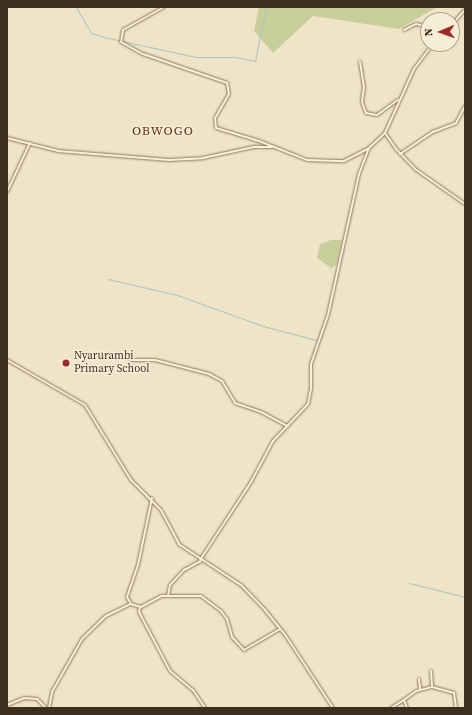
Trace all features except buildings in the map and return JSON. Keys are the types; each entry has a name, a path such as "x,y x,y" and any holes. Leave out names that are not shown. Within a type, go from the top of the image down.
{"street":[{"path":"164,7 123,30 122,43 143,54 224,80 228,86 229,94 215,118 216,128 274,147 307,160 334,162 354,158 369,148 385,133 398,100 425,52"},
{"path":"404,30 416,24 420,25"},
{"path":"360,62 364,87 362,102 366,112 377,115 398,100"},
{"path":"400,154 433,132 456,123 465,106"},
{"path":"385,133 400,154 415,169 465,204"},
{"path":"7,138 71,152 180,160 254,147 274,147"},
{"path":"7,192 30,143"},
{"path":"168,596 170,585 184,570 202,560 251,482 273,441 303,412 310,397 311,364 328,315 352,196 369,148"},
{"path":"7,360 85,406 131,480 152,498 161,510 174,537 202,560 241,585 280,629 333,708"},
{"path":"130,360 155,360 209,374 222,381 236,403 261,412 287,426"},
{"path":"152,498 138,565 127,597 131,604 140,607 168,596 201,596 213,604 227,619 232,637 244,650 280,629"},
{"path":"7,705 24,698 37,699 47,708 52,692 82,639 106,616 131,604"},
{"path":"140,607 138,612 170,671 194,690 205,708"},
{"path":"431,671 432,687"},
{"path":"419,679 420,689"},
{"path":"390,708 420,689 432,687 454,693 456,708"},
{"path":"404,700 407,708"}],"green space":[{"path":"259,7 437,7 428,12 420,12 420,17 399,29 313,16 273,53 254,31"},
{"path":"331,240 342,240 336,265 331,268 317,258 320,244"}],"waterway":[{"path":"76,7 91,33 104,37 196,57 235,57 255,61 266,7"},
{"path":"108,279 177,295 263,326 316,340"},
{"path":"409,583 465,597"}],"place":[{"name":"Nyarurambi Primary School","path":"66,363"}],"district":[{"name":"OBWOGO","path":"163,131"}]}
